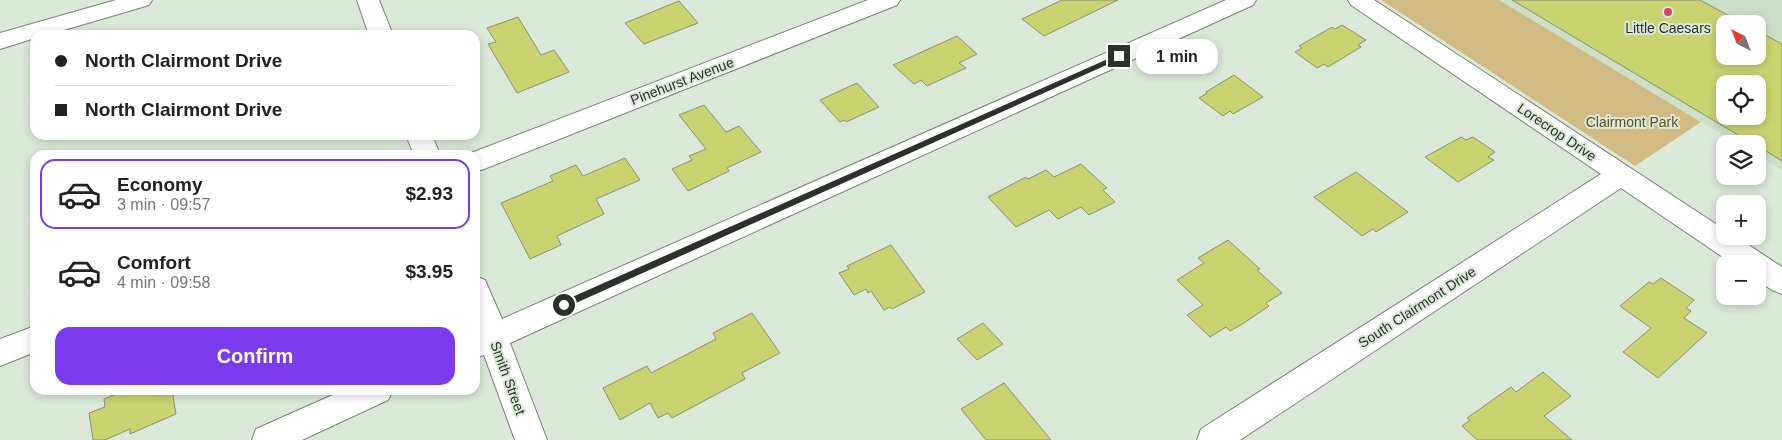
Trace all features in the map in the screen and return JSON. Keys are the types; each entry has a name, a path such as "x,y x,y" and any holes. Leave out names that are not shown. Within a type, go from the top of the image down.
{"street":[{"path":"38,30 141,0"},
{"path":"368,0 379,30"},
{"name":"Pinehurst Avenue","path":"480,160 889,0"},
{"path":"484,341 1245,0"},
{"name":"Lorecrop Drive","path":"1359,0 1741,255"},
{"path":"0,41 30,32"},
{"name":"South Clairmont Drive","path":"1213,440 1620,175"},
{"name":"Lorecrop Drive","path":"1766,272 1782,282"},
{"name":"Smith Street","path":"480,317 484,341 531,440"},
{"path":"0,353 30,341"},
{"path":"268,440 365,395"}],"shaded area":[{"path":"1499,0 1782,0 1782,170 1766,161 1766,135 1723,135"}],"green space":[{"name":"Clairmont Park","path":"1381,0 1499,0 1701,122 1635,166"}],"building":[{"path":"1062,0 1118,0 1044,36 1022,19"},
{"path":"1512,0 1700,0 1728,15 1716,15 1716,65 1766,65 1766,35 1782,44 1782,161 1766,151 1766,135 1738,135 1721,125 1766,125 1766,75 1716,75 1716,122"},
{"path":"679,1 698,23 644,44 625,23"},
{"path":"518,17 541,55 554,50 569,72 517,93 488,44 496,42 487,28"},
{"path":"1342,25 1366,40 1358,45 1361,47 1328,67 1324,64 1317,68 1295,52 1302,48 1299,46 1332,27 1335,29"},
{"path":"957,36 977,54 959,63 966,68 927,86 921,80 914,84 893,65"},
{"path":"1234,75 1263,97 1233,114 1230,111 1223,116 1199,98"},
{"path":"857,83 879,107 846,122 844,120 840,122 820,100"},
{"path":"704,105 726,132 739,126 761,152 727,168 729,171 688,191 672,169 692,160 689,156 706,149 679,115"},
{"path":"1461,137 1466,140 1473,137 1495,152 1488,157 1494,160 1458,182 1425,157"},
{"path":"625,158 640,180 596,199 604,214 557,236 561,245 530,259 501,203 553,181 550,176 576,165 583,176"},
{"path":"1081,164 1107,188 1103,190 1115,202 1089,215 1081,207 1058,219 1049,210 1016,227 988,197 1026,177 1028,179 1046,170 1054,177"},
{"path":"1356,172 1408,212 1376,232 1373,229 1362,236 1314,197"},
{"path":"1228,240 1260,269 1257,270 1282,293 1266,303 1269,306 1244,323 1230,331 1226,327 1210,337 1187,315 1203,305 1177,280 1204,263 1198,258"},
{"path":"891,245 925,292 892,309 890,307 884,310 871,291 868,293 866,289 854,295 839,273 849,269 847,266"},
{"path":"1661,278 1694,300 1686,308 1691,311 1684,318 1707,333 1658,378 1623,352 1651,328 1620,306 1649,282 1653,284"},
{"path":"752,313 780,353 742,373 745,379 672,418 668,413 658,418 650,403 620,420 603,388 647,366 651,373 716,339 713,333"},
{"path":"983,323 1003,344 977,360 957,339"},
{"path":"1543,372 1571,396 1544,416 1572,440 1477,440 1462,426 1470,420 1467,418 1511,387 1516,392"},
{"path":"1004,383 1051,440 986,440 961,409"},
{"path":"114,395 173,395 176,414 130,434 130,429 105,440 93,440 89,413 105,407 104,399"}],"place":[{"name":"Little Caesars","path":"1668,12"}],"route":[{"path":"564,305 1119,56"}]}
